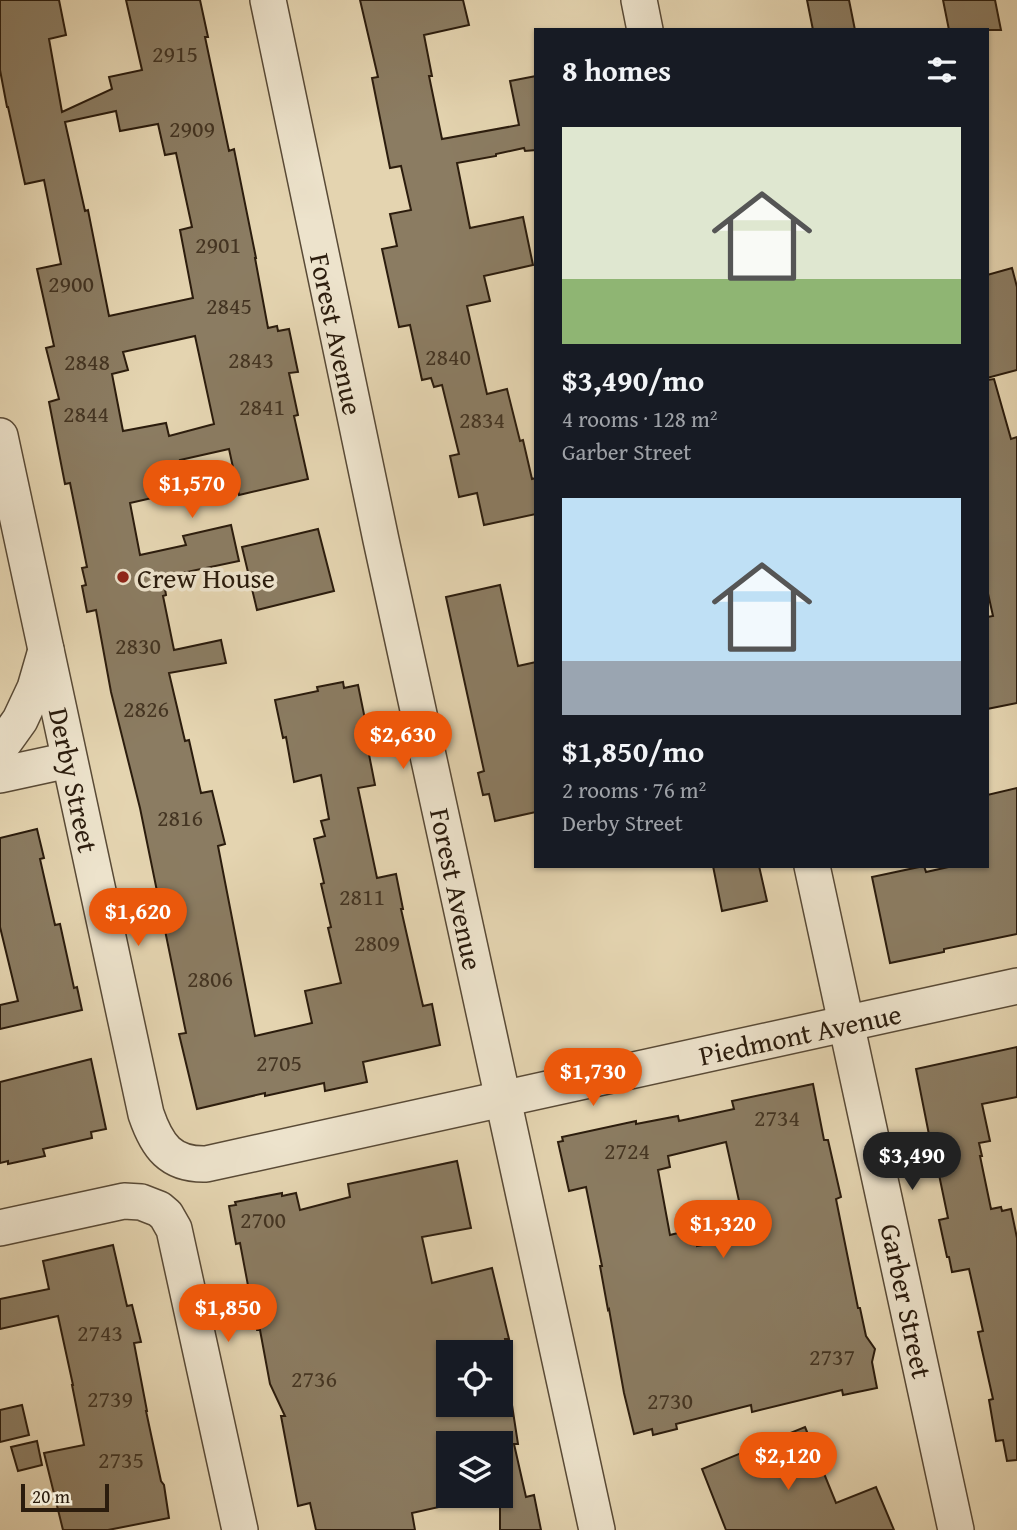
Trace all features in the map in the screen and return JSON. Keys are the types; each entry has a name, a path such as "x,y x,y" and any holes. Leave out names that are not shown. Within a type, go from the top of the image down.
{"street":[{"name":"Forest Avenue","path":"268,0 384,554 597,1530"},
{"path":"639,0 645,28"},
{"name":"Derby Street","path":"0,436 146,1114 161,1146 173,1157"},
{"path":"0,748 20,720 35,688 46,650"},
{"path":"0,775 69,760"},
{"name":"Garber Street","path":"812,868 956,1530"},
{"name":"Piedmont Avenue","path":"173,1157 189,1163 206,1164 1017,986"},
{"path":"0,1228 117,1202 149,1204 166,1215 174,1230 240,1530"}],"building":[{"path":"0,0 59,0 66,35 49,39 62,112 112,89 109,77 142,70 126,0 200,0 229,151 234,149 268,328 277,326 278,331 289,329 298,372 289,373 298,415 294,416 308,479 239,495 229,449 180,460 187,490 130,503 140,555 186,545 183,536 231,525 239,561 163,577 166,595 163,596 174,650 221,640 226,663 169,673 201,793 212,791 225,844 218,846 255,1036 312,1023 305,991 341,983 328,928 331,927 314,839 325,836 321,821 329,819 321,775 294,782 286,737 283,738 275,700 318,691 317,687 343,682 344,688 358,685 375,785 358,788 377,878 396,874 401,909 423,1006 432,1004 440,1045 363,1062 367,1082 325,1091 324,1083 197,1109 179,1034 186,1033 140,808 111,692 96,610 87,612 82,568 87,567 70,483 65,484 49,402 59,399 46,348 54,346 37,269 61,264 44,180 25,184 0,70","holes":["116,111 120,131 158,124 165,155 176,153 192,227 180,230 193,298 109,316 88,210 85,211 65,122","195,336 214,424 169,436 166,423 123,431 112,374 128,370 123,352"]},
{"path":"360,0 463,0 469,25 424,35 442,139 519,125 510,81 534,76 534,150 525,151 524,148 457,163 470,228 523,217 533,265 484,276 490,301 467,306 487,394 507,389 520,441 523,440 534,478 534,514 484,525 477,493 459,497 450,456 459,454 442,385 434,387 431,378 422,380 410,325 399,327 382,249 397,246 390,214 411,210 401,166 390,168 372,78 378,77"},
{"path":"807,0 849,0 855,28 813,28"},
{"path":"943,0 995,0 1001,30 949,28"},
{"path":"1012,268 1017,287 1017,370 989,377 989,274"},
{"path":"994,379 1011,439 1017,437 1017,703 989,709 989,617 993,616 989,598 989,380"},
{"path":"318,529 334,591 257,610 242,547"},
{"path":"500,585 518,666 534,662 534,812 495,821 489,794 483,795 478,773 484,771 446,597"},
{"path":"1017,788 1017,934 890,963 872,877 915,868 925,868 926,872 944,868 989,868 989,795"},
{"path":"37,829 44,858 40,859 55,925 60,924 74,988 77,987 82,1010 0,1029 0,1005 18,1001 0,927 0,838"},
{"path":"713,868 759,868 767,901 722,911"},
{"path":"1017,1047 1017,1097 982,1104 990,1141 979,1143 991,1209 1011,1209 1017,1238 1017,1460 1007,1461 1003,1440 996,1441 989,1400 993,1399 978,1332 983,1331 969,1269 952,1272 947,1257 939,1220 948,1218 916,1069"},
{"path":"91,1059 106,1129 91,1132 92,1138 43,1149 45,1156 8,1164 8,1161 0,1163 0,1082"},
{"path":"813,1084 824,1140 828,1140 841,1197 836,1199 858,1308 866,1336 875,1349 872,1362 877,1388 843,1395 842,1390 752,1412 751,1405 676,1424 677,1429 653,1435 652,1429 634,1434 586,1187 569,1191 558,1142 563,1141 562,1137 636,1121 636,1124 678,1116 679,1121 734,1109 732,1101","holes":["726,1142 747,1237 697,1246 694,1229 670,1235 658,1170 670,1167 668,1156"]},
{"path":"457,1161 471,1228 422,1237 432,1283 492,1268 509,1339 436,1340 436,1417 513,1417 513,1412 518,1444 514,1444 526,1497 534,1495 541,1530 500,1530 500,1508 513,1508 513,1431 436,1431 436,1508 412,1513 415,1530 316,1530 310,1503 298,1506 281,1416 285,1416 270,1384 240,1243 236,1244 229,1206 236,1205 235,1202 296,1193 300,1210 350,1197 348,1184"},
{"path":"113,1245 127,1306 132,1305 141,1342 134,1343 169,1518 108,1530 63,1530 44,1453 84,1445 58,1316 0,1329 0,1299 49,1289 43,1261"},
{"path":"22,1405 29,1435 0,1442 0,1410"},
{"path":"805,1427 836,1503 876,1487 894,1530 726,1530 702,1469"},
{"path":"37,1441 42,1465 18,1471 11,1447"}],"place":[{"name":"Crew House","path":"123,577"}]}
